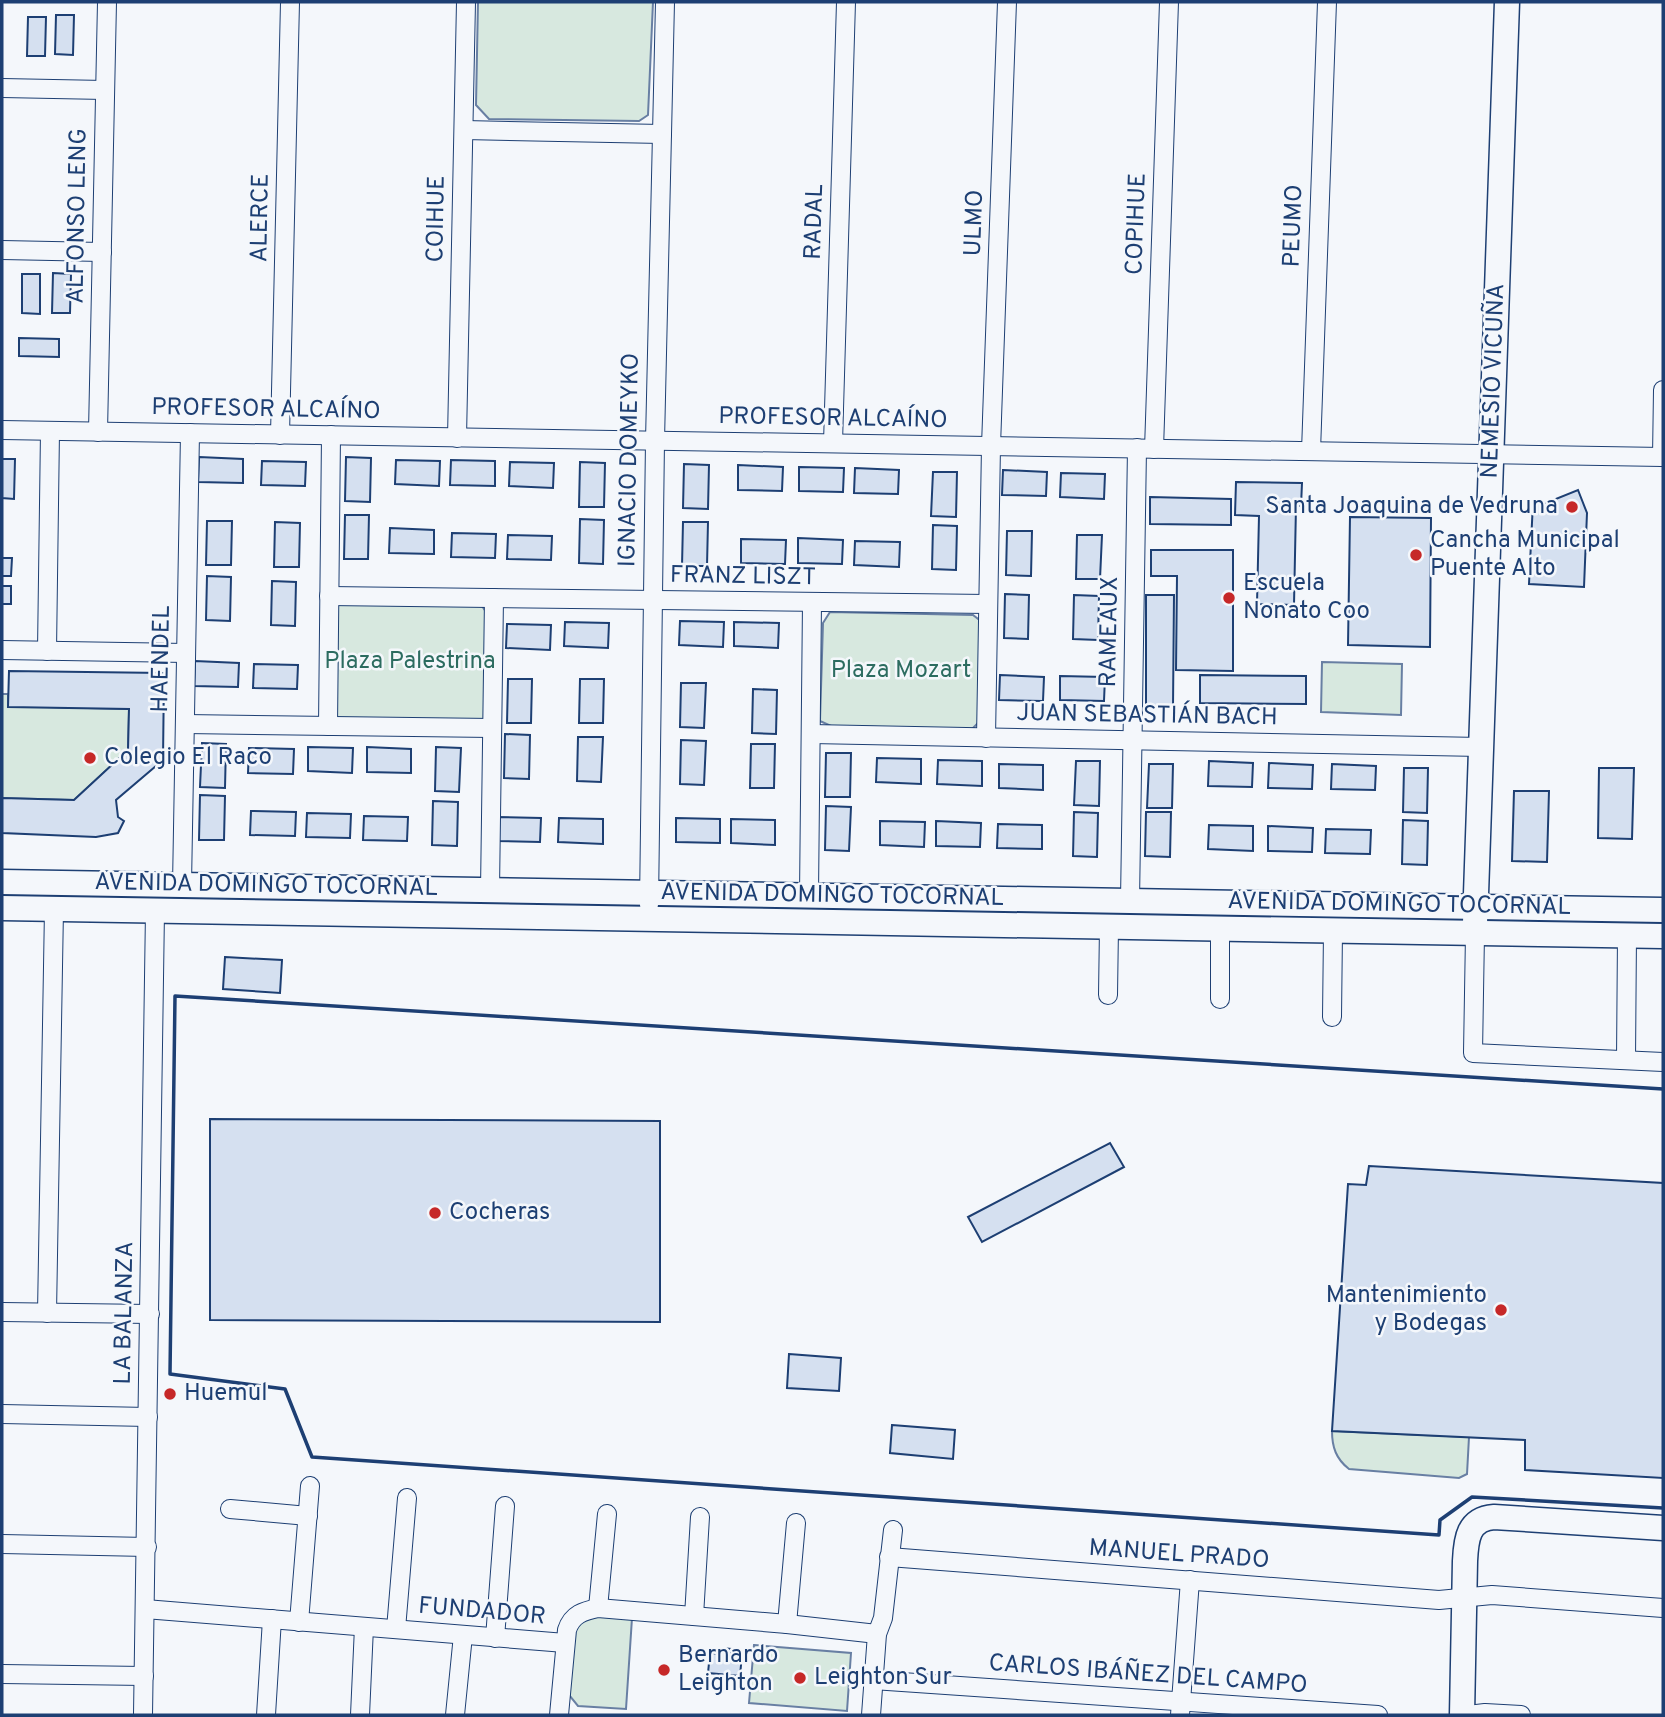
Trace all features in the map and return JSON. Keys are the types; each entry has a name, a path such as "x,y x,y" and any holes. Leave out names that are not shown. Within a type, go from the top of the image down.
{"main road":[{"name":"NEMESIO VICUÑA","path":"1475,934 1507,2"},
{"name":"AVENIDA DOMINGO TOCORNAL","path":"2,882 1663,910"},
{"name":"AVENIDA DOMINGO TOCORNAL","path":"2,908 1663,936"},
{"path":"1462,1715 1465,1549 1473,1525 1486,1517 1663,1528"}],"street":[{"name":"ALFONSO LENG","path":"98,432 107,2"},
{"name":"ALERCE","path":"280,435 290,2"},
{"name":"COIHUE","path":"457,438 466,2"},
{"name":"IGNACIO DOMEYKO","path":"649,919 655,441 665,2"},
{"name":"RADAL","path":"833,443 846,2"},
{"name":"ULMO","path":"986,738 991,446 1007,2"},
{"name":"COPIHUE","path":"1146,449 1169,2"},
{"name":"PEUMO","path":"1311,451 1327,2"},
{"path":"2,88 105,90"},
{"path":"464,130 662,134"},
{"path":"2,250 102,252"},
{"path":"1662,457 1663,390"},
{"name":"PROFESOR ALCAÍNO","path":"2,430 1662,457"},
{"path":"47,651 50,431"},
{"name":"HAENDEL","path":"182,885 190,433"},
{"path":"328,726 331,435"},
{"name":"RAMEAUX","path":"1130,901 1133,740 1146,449"},
{"name":"FRANZ LISZT","path":"329,596 988,604"},
{"path":"490,890 494,598"},
{"path":"808,895 813,602"},
{"path":"2,650 186,653"},
{"path":"185,724 492,728"},
{"name":"JUAN SEBASTIÁN BACH","path":"811,734 1481,747"},
{"path":"47,1313 54,909"},
{"name":"LA BALANZA","path":"143,1715 155,911"},
{"path":"1108,995 1109,927"},
{"path":"1220,929 1220,999"},
{"path":"1332,1017 1333,931"},
{"name":"NEMESIO VICUÑA","path":"1475,934 1474,1053 1626,1060"},
{"path":"1627,935 1626,1060 1663,1062"},
{"path":"2,1312 149,1314"},
{"path":"2,1414 148,1418"},
{"path":"299,1622 310,1486"},
{"path":"396,1629 407,1498"},
{"path":"495,1638 505,1506"},
{"path":"230,1509 308,1516"},
{"path":"607,1514 598,1608 877,1634"},
{"path":"694,1616 700,1517"},
{"path":"787,1624 796,1524"},
{"path":"871,1715 877,1634 883,1618 892,1530"},
{"path":"2,1544 147,1547"},
{"name":"MANUEL PRADO","path":"889,1558 1439,1600 1492,1595 1663,1608"},
{"path":"1181,1708 1190,1580"},
{"name":"FUNDADOR","path":"145,1609 565,1643 570,1621 580,1612 598,1608"},
{"path":"267,1715 272,1619"},
{"path":"360,1715 363,1627"},
{"path":"455,1715 463,1635"},
{"path":"559,1715 565,1643"},
{"path":"2,1674 144,1676"},
{"name":"CARLOS IBÁÑEZ DEL CAMPO","path":"873,1680 1181,1708 1378,1715"},
{"path":"1468,1715 1521,1715"}],"green space":[{"path":"478,2 653,2 648,115 639,121 489,119 476,105"},
{"name":"Plaza Palestrina","path":"343,600 480,603 486,612 484,719 339,720 333,711 335,607"},
{"name":"Plaza Mozart","path":"830,612 973,615 982,622 981,720 972,729 831,726 820,721 823,623"},
{"path":"1322,662 1402,664 1401,715 1321,712"},
{"path":"2,694 8,694 8,706 129,709 128,750 74,800 2,798"},
{"path":"1332,1431 1469,1437 1467,1474 1459,1478 1349,1469 1336,1452"},
{"path":"587,1615 632,1618 626,1709 578,1706 569,1695 575,1626"},
{"name":"Leighton Sur","path":"754,1645 851,1653 847,1711 749,1703"}],"building":[{"path":"56,15 74,15 73,55 55,54"},
{"path":"28,17 46,17 45,56 27,56"},
{"path":"53,273 71,274 70,313 52,313"},
{"path":"22,274 40,274 40,314 22,313"},
{"path":"19,338 59,339 59,357 19,356"},
{"path":"199,457 243,459 243,483 198,482"},
{"path":"346,457 371,458 370,502 345,501"},
{"path":"2,459 15,459 14,499 2,498"},
{"path":"396,460 440,461 439,486 395,484"},
{"path":"451,460 495,461 495,486 450,485"},
{"path":"262,461 306,462 305,486 261,485"},
{"path":"510,462 554,463 553,488 509,486"},
{"path":"580,462 605,463 604,507 579,507"},
{"path":"684,464 709,465 708,509 683,508"},
{"path":"738,465 783,467 782,491 738,490"},
{"path":"799,467 844,468 843,492 799,491"},
{"path":"855,468 899,470 898,494 854,493"},
{"path":"1003,470 1047,472 1046,496 1002,495"},
{"path":"933,472 957,472 956,517 931,516"},
{"path":"1061,473 1105,474 1104,499 1060,497"},
{"path":"1236,482 1302,483 1301,506 1296,506 1294,605 1257,604 1259,516 1235,515"},
{"path":"1578,490 1587,513 1584,587 1529,584 1533,502 1546,503"},
{"path":"1150,497 1231,499 1231,525 1150,524"},
{"path":"345,515 369,515 368,559 344,559"},
{"path":"1350,517 1431,518 1430,647 1348,645"},
{"path":"580,519 604,520 603,564 579,563"},
{"path":"207,521 232,521 231,565 206,565"},
{"path":"275,522 300,523 299,567 274,567"},
{"path":"683,522 708,522 707,566 682,566"},
{"path":"933,525 957,526 956,570 932,569"},
{"path":"390,528 434,530 434,554 389,553"},
{"path":"1007,531 1032,531 1031,576 1006,575"},
{"path":"452,533 496,534 495,558 451,557"},
{"path":"508,535 552,536 551,560 507,559"},
{"path":"1077,535 1102,535 1100,579 1076,579"},
{"path":"798,538 843,540 842,564 798,563"},
{"path":"741,539 786,540 785,564 741,563"},
{"path":"855,541 900,542 899,567 854,565"},
{"path":"1151,550 1233,550 1233,671 1176,670 1177,576 1151,576"},
{"path":"2,558 12,558 11,576 2,576"},
{"path":"207,576 231,577 230,621 206,620"},
{"path":"272,581 296,582 295,626 271,625"},
{"path":"2,586 11,586 11,604 2,604"},
{"path":"1005,594 1029,595 1028,639 1004,638"},
{"path":"1074,595 1099,596 1098,640 1073,639"},
{"path":"1146,595 1174,595 1173,708 1146,707"},
{"path":"680,621 724,622 723,647 679,645"},
{"path":"565,622 609,623 608,648 564,646"},
{"path":"734,622 779,623 778,648 734,646"},
{"path":"507,624 551,625 550,650 506,648"},
{"path":"195,661 239,663 238,687 194,686"},
{"path":"254,664 298,665 297,689 253,688"},
{"path":"9,671 164,673 163,760 116,800 118,817 124,821 118,833 96,837 2,833 2,798 74,800 128,750 129,709 8,707"},
{"path":"1000,675 1044,677 1043,701 999,700"},
{"path":"1200,675 1306,676 1306,704 1200,703"},
{"path":"1060,676 1105,677 1104,701 1060,700"},
{"path":"508,679 532,679 531,723 507,723"},
{"path":"580,679 604,679 603,723 579,723"},
{"path":"681,683 706,683 704,728 680,727"},
{"path":"753,689 777,690 776,734 752,733"},
{"path":"505,734 530,735 529,779 504,778"},
{"path":"578,737 603,737 601,782 577,781"},
{"path":"681,740 706,741 704,785 680,784"},
{"path":"202,743 226,744 225,788 200,787"},
{"path":"751,744 775,744 774,788 750,788"},
{"path":"308,747 353,748 352,773 308,771"},
{"path":"367,747 411,749 411,773 367,772"},
{"path":"436,747 461,748 459,792 435,791"},
{"path":"249,748 294,749 293,774 248,773"},
{"path":"826,753 851,753 850,797 825,797"},
{"path":"877,758 921,759 921,784 876,782"},
{"path":"938,760 982,761 982,786 937,784"},
{"path":"1076,761 1100,761 1099,806 1074,805"},
{"path":"1209,761 1253,763 1252,787 1208,786"},
{"path":"1269,763 1313,765 1312,789 1268,788"},
{"path":"999,764 1043,765 1043,790 999,788"},
{"path":"1149,764 1173,764 1172,808 1147,808"},
{"path":"1332,764 1376,766 1375,790 1331,789"},
{"path":"1404,768 1428,768 1427,813 1403,812"},
{"path":"1599,768 1634,768 1632,839 1598,838"},
{"path":"1514,791 1549,791 1547,862 1512,861"},
{"path":"200,795 225,796 224,840 199,840"},
{"path":"433,801 458,802 457,846 432,845"},
{"path":"826,806 851,807 849,851 825,850"},
{"path":"251,811 296,812 295,836 250,835"},
{"path":"1074,812 1098,813 1097,857 1073,856"},
{"path":"1146,812 1171,812 1170,857 1145,856"},
{"path":"307,813 351,814 350,838 306,837"},
{"path":"364,816 408,817 407,841 363,840"},
{"path":"497,817 541,818 540,842 496,841"},
{"path":"559,818 603,819 603,844 558,842"},
{"path":"676,818 720,819 720,843 676,842"},
{"path":"731,819 775,820 775,845 731,843"},
{"path":"1403,820 1428,821 1427,865 1402,864"},
{"path":"880,821 925,822 924,847 880,845"},
{"path":"936,821 981,823 980,847 936,846"},
{"path":"998,824 1042,825 1042,849 997,848"},
{"path":"1209,825 1253,826 1253,851 1208,849"},
{"path":"1268,826 1313,828 1312,852 1268,851"},
{"path":"1326,829 1371,830 1370,854 1325,853"},
{"path":"225,957 282,960 280,993 223,989"},
{"name":"Cocheras","path":"210,1119 660,1121 660,1322 210,1320"},
{"path":"1110,1143 1124,1167 982,1242 968,1217"},
{"name":"Mantenimiento y Bodegas","path":"1369,1166 1663,1183 1663,1478 1525,1470 1525,1440 1332,1431 1348,1184 1366,1185"},
{"path":"789,1354 841,1358 839,1391 787,1388"},
{"path":"892,1425 955,1430 953,1459 890,1453"},
{"path":"721,1648 742,1654 740,1676 708,1673 710,1653 720,1654"}],"wall":[{"path":"1663,1089 175,996 170,1374 285,1389 312,1457 1439,1535 1440,1520 1472,1497 1663,1508"}],"place":[{"name":"Santa Joaquina de Vedruna","path":"1572,507"},
{"name":"Cancha Municipal Puente Alto","path":"1416,555"},
{"name":"Escuela Nonato Coo","path":"1229,598"},
{"name":"Colegio El Raco","path":"90,758"},
{"name":"Cocheras","path":"435,1213"},
{"name":"Mantenimiento y Bodegas","path":"1501,1310"},
{"name":"Huemul","path":"170,1394"},
{"name":"Bernardo Leighton","path":"664,1670"},
{"name":"Leighton Sur","path":"800,1678"}]}
